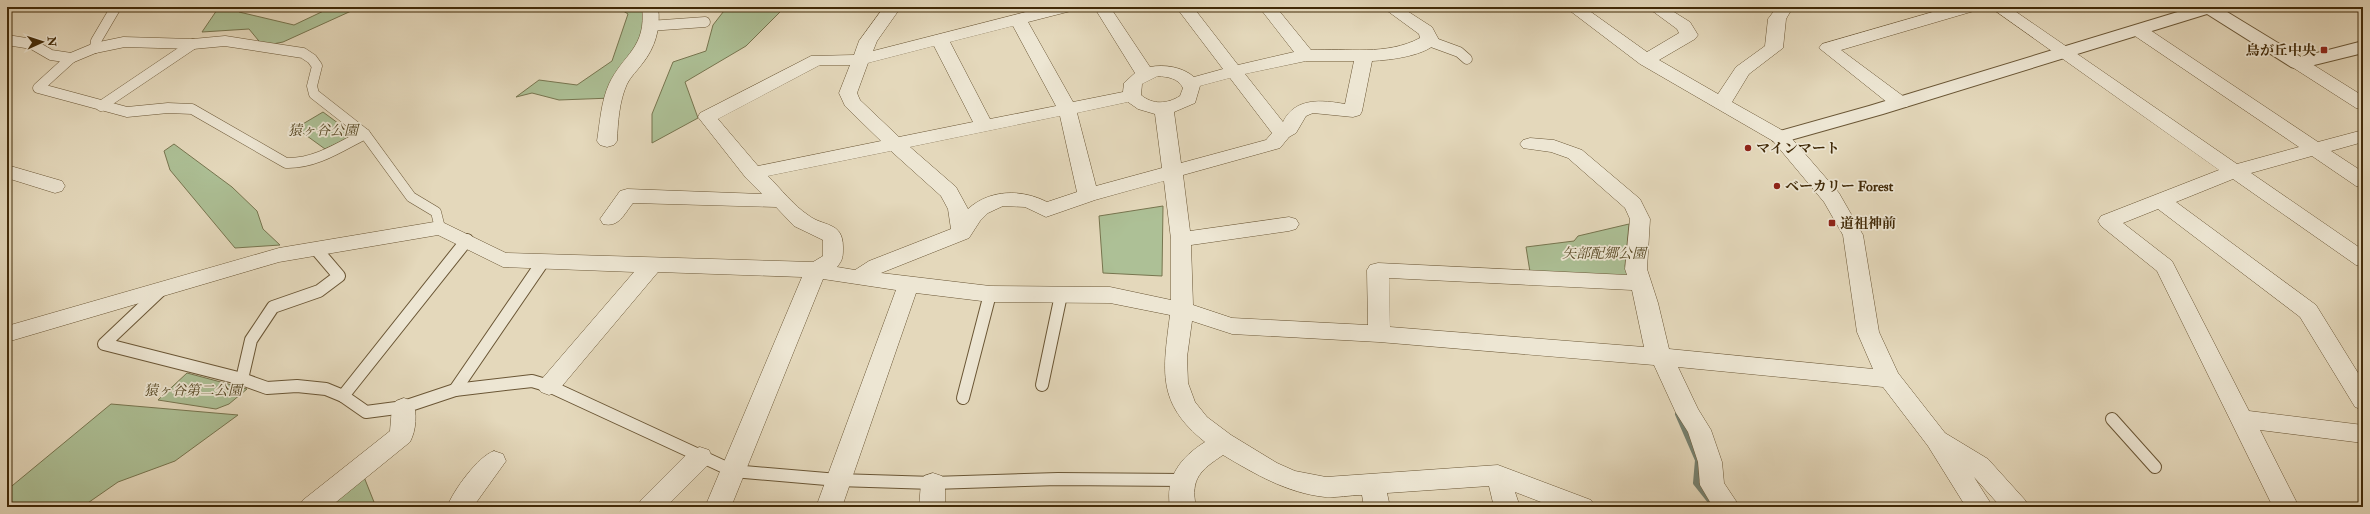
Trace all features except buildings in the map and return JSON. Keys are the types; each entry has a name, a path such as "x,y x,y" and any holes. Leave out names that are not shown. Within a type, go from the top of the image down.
{"street":[{"path":"607,141 609,113 617,86 640,53 652,15 650,7"},
{"path":"718,507 816,270 826,265 833,258 833,238 827,232 801,221 753,173 707,117 817,60 860,60 1065,7"},
{"path":"1102,7 1140,68 1147,74"},
{"path":"1184,7 1282,133"},
{"path":"1267,7 1306,56"},
{"path":"1190,83 1306,56 1375,56 1420,47 1429,41 1426,31 1390,7"},
{"path":"1573,7 1646,60 1780,137 1808,172 1832,198 1853,236 1868,332 1890,379 1936,439 1980,507"},
{"path":"1646,60 1689,35 1684,26 1656,7"},
{"path":"1721,104 1742,71 1774,48 1777,19 1785,7"},
{"path":"1900,103 1828,48 1968,7"},
{"path":"1998,7 2065,51 2237,170 2363,260"},
{"path":"1780,137 1900,103 2210,7 2363,104"},
{"path":"894,8 868,41 848,94 852,102 895,144 949,192 958,209 962,233"},
{"path":"1018,20 1067,108 1088,195"},
{"path":"2138,30 2363,181"},
{"path":"940,40 984,126"},
{"path":"2298,64 2363,47"},
{"path":"858,278 876,266 962,233 972,216 981,208 1000,200 1017,199 1032,202 1046,210 1088,195 1273,144 1282,133 1289,129 1293,118 1303,108 1320,106 1353,111 1364,55"},
{"path":"1157,71 1177,74 1190,83 1192,94 1188,100 1182,104 1164,108 1144,105 1132,96 1131,89 1133,83 1147,74 1157,71"},
{"path":"753,173 1132,96"},
{"path":"1164,108 1180,239 1182,310 1176,356 1176,383 1185,406 1199,424 1222,442 1268,470 1292,480 1375,496 1498,475 1582,507"},
{"path":"2286,507 2166,266 2108,221 2237,170 2316,150 2363,136"},
{"path":"1530,144 1554,146 1575,154 1633,204 1640,219 1636,269 1647,303 1656,349 1662,357 1688,413 1699,430 1710,462 1712,485 1727,507"},
{"path":"7,171 55,186"},
{"path":"610,219 627,196 781,201"},
{"path":"2161,201 2308,311 2363,401"},
{"path":"1180,239 1289,224"},
{"path":"7,334 279,255 440,228 503,260 651,266 816,270 858,278 990,294 1061,296 1110,295 1182,310 1232,326 1379,334 1662,357 1890,379"},
{"path":"549,386 651,266"},
{"path":"1379,334 1378,270 1640,283"},
{"path":"829,507 909,283"},
{"path":"312,507 402,435 404,407"},
{"path":"2243,419 2363,434"},
{"path":"1936,439 1960,452 1979,466 2016,507"},
{"path":"1183,507 1180,496 1183,480 1196,460 1211,452 1222,442"},
{"path":"650,507 700,457"},
{"path":"460,507 462,501 494,461"},
{"path":"1498,475 1507,507"},
{"path":"932,507 933,483"}],"lane":[{"path":"95,48 96,41 116,7"},
{"path":"649,26 705,22"},
{"path":"7,40 32,44 51,55 71,58"},
{"path":"365,134 307,162 295,164 286,163 192,109 168,108 127,112 38,88 71,58 95,48 124,42 193,44 225,41 303,53 312,59 318,66 312,86 314,94 365,134 411,197 436,212 440,228"},
{"path":"1429,41 1459,52 1467,59"},
{"path":"101,106 193,44"},
{"path":"343,396 466,240"},
{"path":"242,378 251,340 273,307 319,291 339,276 316,249"},
{"path":"455,390 542,262"},
{"path":"161,290 104,344 242,378 267,388 297,386 326,389 343,396 366,412 404,407 455,390 532,381 549,386 700,457 734,471 838,480 933,483 1058,479 1183,480"},
{"path":"963,398 990,294"},
{"path":"1042,385 1061,296"},
{"path":"2112,419 2155,467"}],"green space":[{"path":"219,7 244,7 239,12 294,25 332,7 360,7 283,42 263,46 249,29 202,32"},
{"path":"617,7 644,7 645,18 641,42 631,66 612,98 559,100 532,93 516,97 539,80 577,85 612,61 628,14"},
{"path":"727,7 785,7 746,46 685,82 698,118 652,143 652,114 673,62 706,51 713,25"},
{"name":"猿ヶ谷公園","path":"323,112 350,132 347,139 325,149 296,128"},
{"path":"174,144 232,187 257,211 263,229 280,245 235,248 170,170 164,151"},
{"path":"1163,206 1162,276 1103,273 1099,216"},
{"name":"矢部配郷公園","path":"1629,224 1625,266 1628,276 1530,272 1526,247 1574,241 1578,236"},
{"name":"猿ヶ谷第二公園","path":"187,373 247,389 229,404 216,409 158,400"},
{"path":"111,404 238,415 175,461 118,482 82,507 7,507 7,490"},
{"path":"364,477 376,507 328,507"}],"waterway":[{"path":"1678,414 1698,460 1696,483 1715,507"}],"place":[{"name":"鳥が丘中央","path":"2324,50"},
{"name":"マインマート","path":"1748,148"},
{"name":"ベーカリー Forest","path":"1777,186"},
{"name":"道祖神前","path":"1832,223"}]}
